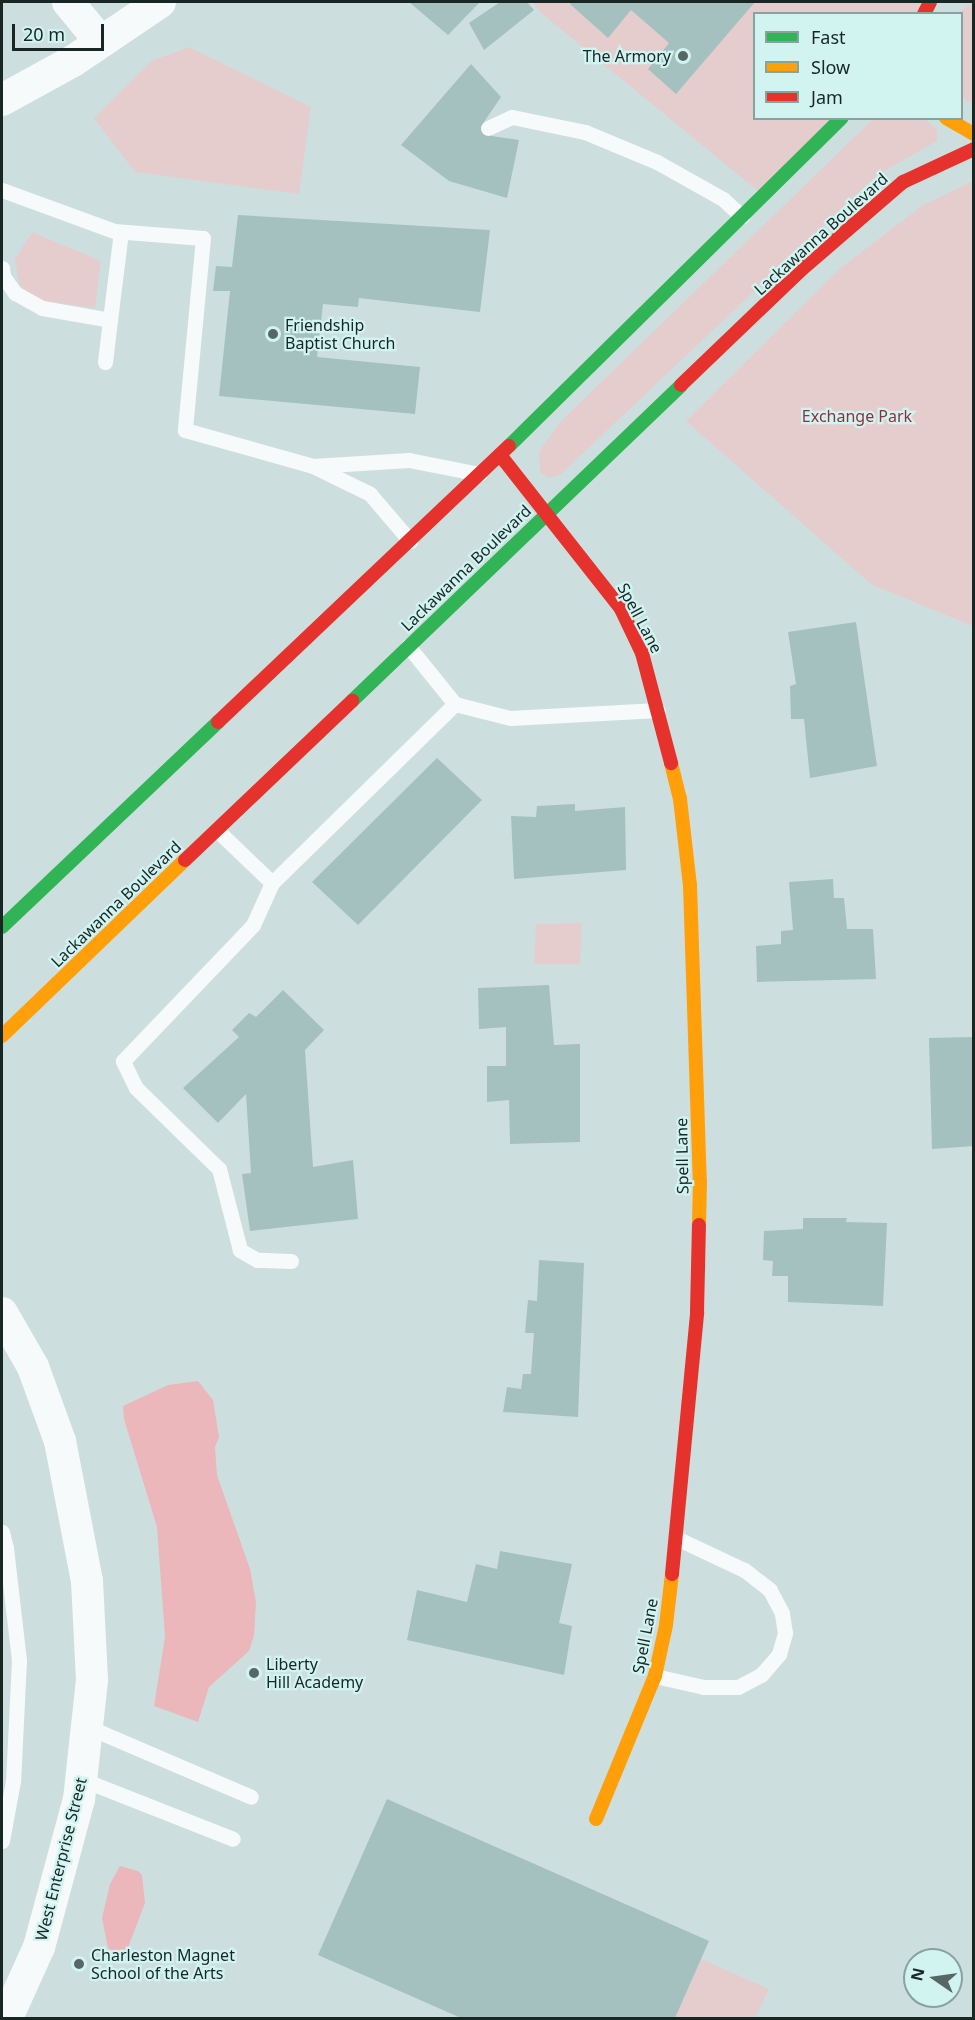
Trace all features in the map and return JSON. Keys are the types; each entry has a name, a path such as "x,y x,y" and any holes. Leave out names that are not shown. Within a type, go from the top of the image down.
{"street":[{"path":"68,2 100,41"},
{"path":"2,100 73,61 160,2"},
{"path":"2,927 500,455 840,120"},
{"path":"949,120 974,134"},
{"name":"Lackawanna Boulevard","path":"2,1036 801,270 903,182 974,149"},
{"name":"Spell Lane","path":"500,455 621,609 642,653 680,799 690,886 700,1181 697,1312 676,1538 666,1625 655,1676 596,1819"},
{"name":"West Enterprise Street","path":"2,1313 33,1367 60,1441 87,1581 92,1680 79,1799 39,1947 7,2019"}],"lane":[{"path":"488,128 512,117 585,132 657,162 723,199 742,217"},
{"path":"2,190 121,232 203,238 184,430 313,466 370,494 410,541"},
{"path":"105,362 121,232"},
{"path":"2,267 3,276 15,293 42,308 110,320"},
{"path":"313,466 409,460 480,474"},
{"path":"408,646 455,704 510,718 658,710"},
{"path":"291,1261 257,1260 240,1250 219,1168 136,1088 123,1061 253,925 272,883 455,704"},
{"path":"217,830 272,883"},
{"path":"2,1532 6,1548 19,1660 13,1781 2,1841"},
{"path":"655,1676 704,1687 738,1687 761,1675 779,1654 785,1633 782,1613 770,1590 744,1570 676,1538"},
{"path":"88,1727 251,1797"},
{"path":"81,1779 233,1839"}],"green space":[{"path":"532,2 930,2 925,12 753,12 753,120 841,120 764,196 540,12"},
{"path":"974,2 974,105 963,98 963,12 959,12"},
{"path":"189,47 311,107 299,194 135,172 94,118 151,61"},
{"path":"872,120 926,120 937,130 937,141 876,176 561,474 549,478 540,472 539,452 560,422"},
{"name":"Exchange Park","path":"973,181 973,626 872,585 686,421 838,270 923,205"},
{"path":"32,232 101,261 95,308 44,301 28,293 19,284 15,259"},
{"path":"582,923 580,964 534,964 536,924"},
{"path":"701,1959 769,1989 755,2018 675,2018"}],"shaded area":[{"path":"198,1381 213,1400 219,1437 215,1447 217,1475 250,1569 256,1602 254,1635 249,1651 209,1687 198,1722 154,1706 165,1637 157,1527 124,1419 123,1406 168,1385"},
{"path":"120,1866 138,1871 142,1875 145,1903 129,1945 120,1955 108,1948 102,1918 110,1884"}],"building":[{"path":"409,2 480,2 448,35"},
{"path":"500,2 527,2 534,10 484,50 469,23"},
{"name":"The Armory","path":"572,2 755,2 676,94 648,69 669,43 631,10 608,38 570,4"},
{"path":"471,64 501,97 484,122 492,136 519,140 507,198 449,181 401,145"},
{"name":"Friendship Baptist Church","path":"238,215 490,230 480,312 359,298 358,307 323,304 317,357 420,367 415,414 219,396 230,291 213,291 216,266 232,267"},
{"path":"856,622 877,766 810,778 804,719 791,719 790,686 796,684 788,632"},
{"path":"437,758 482,800 358,925 312,882"},
{"path":"575,804 575,811 625,807 626,870 514,879 511,816 536,817 537,806"},
{"path":"833,879 834,898 844,898 847,929 873,929 876,979 757,982 756,946 781,944 781,931 793,930 789,882"},
{"path":"549,985 554,1045 580,1044 580,1142 510,1144 509,1100 487,1102 487,1066 506,1066 506,1027 479,1029 478,988"},
{"path":"283,990 324,1030 305,1050 313,1167 353,1160 358,1219 250,1231 242,1174 251,1173 246,1094 218,1123 183,1088 239,1037 232,1030 249,1013 256,1017"},
{"path":"974,1037 974,1146 932,1149 929,1038"},
{"path":"803,1218 847,1218 846,1222 887,1223 883,1306 788,1302 788,1276 772,1276 773,1261 763,1260 764,1231 803,1229"},
{"path":"539,1260 584,1263 578,1417 503,1412 507,1387 521,1389 523,1374 531,1374 534,1333 525,1333 528,1300 537,1301"},
{"path":"500,1551 572,1564 559,1623 572,1626 564,1675 407,1640 417,1590 467,1602 476,1564 497,1569"},
{"path":"387,1799 709,1941 675,2018 461,2018 318,1955"}],"traffic: fast":[{"path":"509,446 840,120"},
{"path":"352,701 681,385"},
{"path":"2,927 218,722"}],"traffic: slow":[{"path":"950,120 974,134"},
{"path":"671,763 680,799 690,886 700,1181 699,1225"},
{"path":"2,1036 185,860"},
{"path":"596,1819 655,1676 666,1625 672,1574"}],"traffic: jam":[{"path":"925,12 930,2"},
{"path":"681,385 801,270 903,182 974,149"},
{"path":"218,722 509,446"},
{"path":"500,455 621,609 642,653 671,763"},
{"path":"185,860 352,701"},
{"path":"672,1574 697,1312 699,1225"}],"place":[{"name":"The Armory","path":"683,56"},
{"name":"Friendship Baptist Church","path":"273,334"},
{"name":"Liberty Hill Academy","path":"254,1673"},
{"name":"Charleston Magnet School of the Arts","path":"79,1964"}]}
